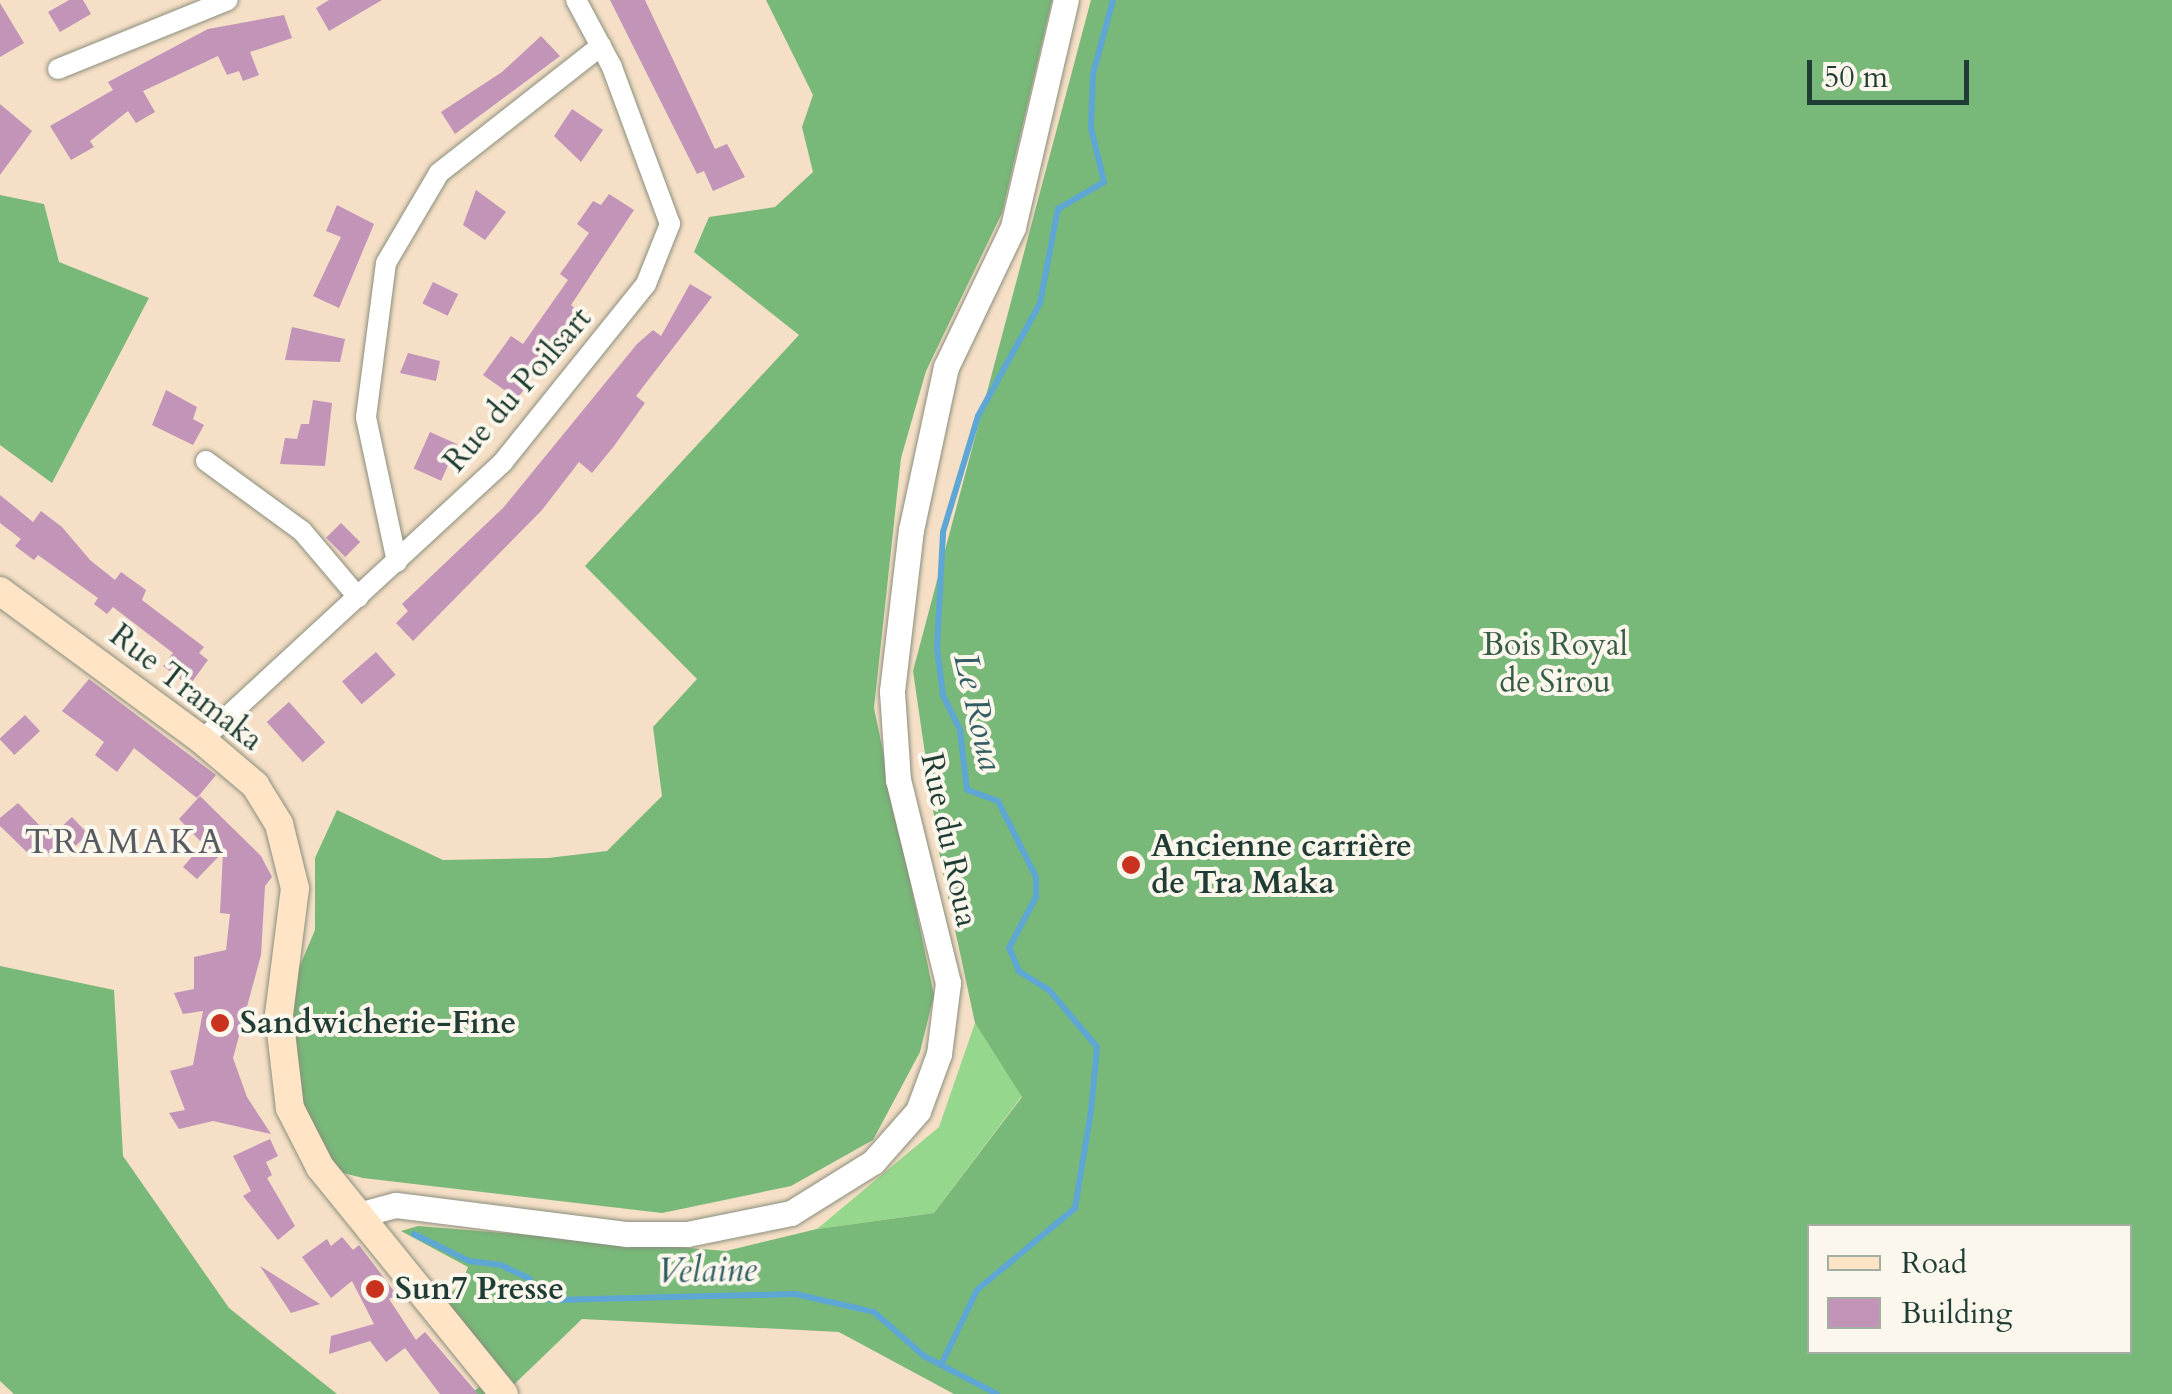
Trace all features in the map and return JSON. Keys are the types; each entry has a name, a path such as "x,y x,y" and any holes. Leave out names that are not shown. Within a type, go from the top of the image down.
{"main road":[{"name":"Rue Tramaka","path":"0,591 202,740 255,786 290,856 295,888 278,1014 280,1068 290,1108 320,1167 504,1394"}],"street":[{"path":"58,69 228,0"},
{"name":"Rue du Poilsart","path":"202,740 502,462 568,388 646,284 670,224 601,46 576,0"},
{"name":"Rue du Roua","path":"358,1215 396,1205 627,1234 687,1234 791,1213 873,1162 918,1111 939,1054 948,983 898,780 892,691 911,530 946,367 1013,227 1066,0"},
{"path":"396,562 366,417 386,264 439,173 601,46"},
{"path":"206,461 288,518 358,596"}],"green space":[{"path":"766,0 1052,0 1002,213 926,371 901,458 874,708 934,995 920,1052 873,1140 791,1186 662,1213 363,1178 320,1167 279,1015 315,930 315,858 337,810 443,860 548,858 607,851 662,796 653,727 697,679 585,566 799,335 694,252 709,217 775,207 813,172 802,127 813,95"},
{"name":"Bois Royal de Sirou","path":"1091,0 2172,0 2172,1394 954,1394 839,1332 582,1319 504,1394 470,1394 490,1379 433,1307 462,1283 468,1267 401,1231 418,1226 726,1251 817,1229 934,1213 1022,1097 975,1023 941,864 913,671"},
{"path":"0,195 44,204 59,262 149,298 52,483 0,445"},
{"path":"0,966 114,990 123,1156 229,1308 337,1394 14,1394 0,1381"},
{"path":"975,1023 1022,1096 934,1213 817,1229 939,1127"}],"building":[{"path":"69,0 83,0 91,14 60,32 48,12"},
{"path":"329,0 382,0 329,31 316,8"},
{"path":"610,0 645,0 715,149 727,144 745,177 713,191 704,171 697,174"},
{"path":"0,3 24,43 0,57"},
{"path":"284,15 292,38 250,52 259,75 243,81 239,71 227,75 218,56 143,91 155,112 136,123 128,111 90,141 94,147 71,160 50,126 113,90 108,82 208,29"},
{"path":"541,36 560,56 455,134 441,112 502,72"},
{"path":"0,104 32,131 0,175"},
{"path":"572,109 603,130 581,162 554,136"},
{"path":"476,190 506,212 485,240 463,225"},
{"path":"609,194 634,210 571,305 581,313 517,399 483,375 511,336 523,344 568,280 560,274 589,233 577,224 593,201 601,205"},
{"path":"337,205 374,224 339,308 313,296 341,237 326,231"},
{"path":"433,282 458,294 448,316 422,304"},
{"path":"690,284 712,297 636,396 645,403 614,446 592,473 579,462 542,510 413,641 396,623 408,611 402,604 503,508 637,344 653,330 661,336"},
{"path":"292,327 345,339 340,362 285,360"},
{"path":"408,353 440,361 436,381 400,373"},
{"path":"166,390 197,407 193,419 204,425 193,445 152,425"},
{"path":"313,400 332,403 325,466 280,464 285,438 297,439 301,424 309,424"},
{"path":"430,432 457,444 441,481 414,469"},
{"path":"0,495 33,522 41,511 115,580 121,572 146,590 142,600 204,647 199,653 208,660 189,686 163,666 173,653 113,607 107,614 94,604 98,598 38,555 34,560 15,546 21,539 0,523"},
{"path":"341,523 360,542 345,557 326,538"},
{"path":"376,652 396,675 362,704 342,682"},
{"path":"89,679 216,775 197,798 134,748 117,772 95,755 104,742 62,711"},
{"path":"289,702 325,742 303,762 267,722"},
{"path":"25,715 40,731 14,755 0,738"},
{"path":"200,796 261,856 272,877 265,886 261,955 233,1058 247,1097 271,1134 213,1121 179,1129 169,1113 185,1110 170,1071 193,1065 203,1011 183,1014 174,993 194,989 194,957 226,950 230,914 220,913 223,852 197,879 183,867 203,844 179,819"},
{"path":"18,803 43,829 50,824 57,831 72,817 88,834 69,852 62,846 51,855 44,849 31,856 0,826 0,818"},
{"path":"270,1139 278,1156 266,1162 272,1175 267,1178 295,1226 278,1240 243,1196 251,1191 233,1156"},
{"path":"342,1237 353,1250 359,1245 397,1295 389,1299 416,1340 425,1332 478,1394 440,1394 405,1348 386,1362 370,1341 329,1354 331,1336 374,1324 352,1281 331,1298 302,1257 327,1239 331,1246"},
{"path":"260,1266 320,1304 291,1313"}],"waterway":[{"name":"Le Roua","path":"942,1363 977,1290 1075,1208 1091,1111 1097,1047 1049,990 1019,971 1009,948 1036,897 1036,877 998,801 967,790 960,730 943,695 937,648 943,532 978,416 1040,303 1058,209 1104,182 1091,128 1093,74 1113,0"},
{"name":"Velaine","path":"414,1234 469,1261 501,1265 530,1279 534,1296 553,1300 795,1294 874,1312 924,1356 997,1394"}],"place":[{"name":"Ancienne carrière de Tra Maka","path":"1131,865"},
{"name":"Sandwicherie-Fine","path":"220,1023"},
{"name":"Sun7 Presse","path":"375,1289"}],"district":[{"name":"TRAMAKA","path":"125,842"}]}
